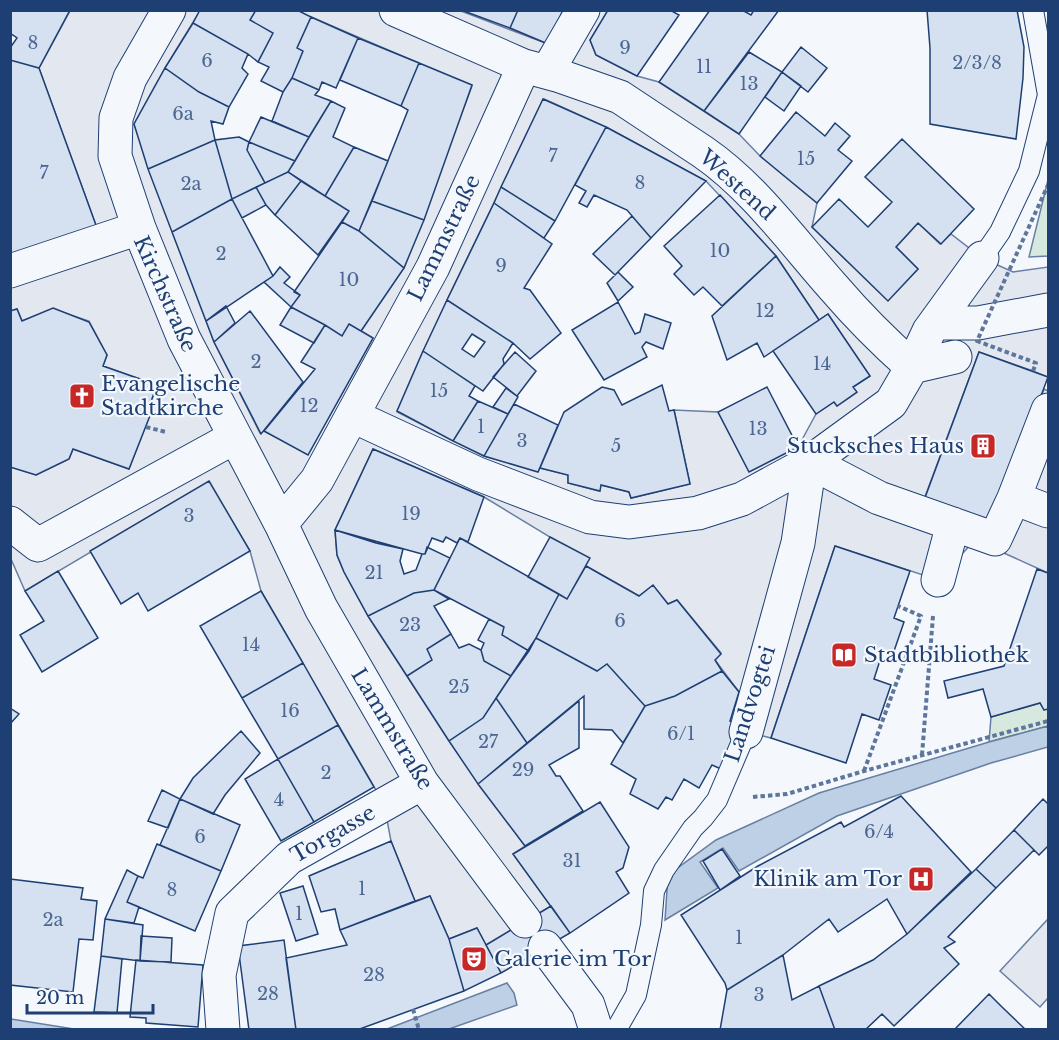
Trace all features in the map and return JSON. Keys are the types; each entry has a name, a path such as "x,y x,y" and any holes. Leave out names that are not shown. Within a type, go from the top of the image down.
{"street":[{"path":"396,10 536,69"},
{"name":"Lammstraße","path":"281,524 317,480 353,416 536,69 583,10"},
{"path":"139,228 115,156 116,118 130,78 162,14"},
{"name":"Westend","path":"536,69 620,97 717,161 778,222 834,288 882,339 912,367"},
{"name":"Kirchstraße","path":"10,271 139,228 184,339 235,437"},
{"path":"353,416 477,474 590,517 629,522 698,513 742,499 810,462 891,403 929,332 982,258"},
{"path":"936,323 978,324 1048,310"},
{"path":"912,367 955,357"},
{"path":"810,462 879,498 995,539 1014,498 1048,410"},
{"path":"10,523 38,545 235,437"},
{"name":"Lammstraße","path":"235,437 281,524 321,608 422,783 525,921"},
{"name":"Landvogtei","path":"746,732 798,543 810,462"},
{"path":"1014,498 1048,511"},
{"path":"938,580 952,524"},
{"name":"Torgasse","path":"223,1029 219,975 232,914 289,858 422,783"},
{"path":"545,947 588,1005 596,1029"}],"lane":[{"path":"982,258 1000,232 1029,171 1048,95 1033,10"},
{"name":"Landvogtei","path":"616,1029 636,995 651,926 654,891 664,870 693,828 717,800 746,732"}],"path":[{"path":"1033,370 1036,363 977,341 1048,185"},
{"path":"146,427 171,433"},
{"path":"922,755 938,580"},
{"path":"864,771 921,616 898,606"},
{"path":"717,800 787,794 1048,721"},
{"path":"413,1009 419,1029"}],"shaded area":[{"path":"70,11 200,11 134,124 214,342 260,433 264,431 308,454 373,338 361,331 404,268 472,86 297,11 461,11 548,44 563,11 608,11 590,40 596,55 637,76 659,82 739,134 760,156 817,203 812,227 888,300 918,269 896,247 918,223 940,244 951,234 982,258 1013,272 1048,267 1048,380 1047,377 1033,371 979,352 923,502 992,528 1044,389 1048,391 1048,573 975,540 938,580 835,546 771,738 746,732 730,721 739,692 715,660 721,653 677,600 668,604 653,586 639,596 586,566 550,537 484,497 373,449 335,530 337,555 368,616 449,741 525,846 513,854 551,906 486,945 477,928 449,939 430,896 415,901 391,841 384,804 261,591 250,551 209,482 25,591 11,559 11,467 36,475 69,459 73,449 129,469 152,409 149,407 157,385 103,366 107,355 89,321 53,309 22,321 17,309 11,311 10,259 97,228 39,68","holes":["544,99 606,127 706,181 776,256 819,320 828,314 870,376 853,387 856,393 837,406 834,402 816,414 798,447 749,471 718,412 674,410 690,484 631,498 629,492 601,485 599,491 568,483 568,475 540,468 538,471 484,456 397,412 447,300"]},
{"path":"1048,180 1048,256 1029,257"},
{"path":"1040,703 1044,710 1048,709 1048,726 989,742 991,717"},
{"path":"1048,919 1048,998 1040,1007 1000,971"}],"water":[{"path":"1048,726 1048,747 991,763 837,816 739,871 723,848 700,862 718,888 665,920 668,875 716,840 819,793"},
{"path":"507,983 514,993 517,1005 449,1029 387,1029"},
{"path":"11,1019 74,1029 11,1029"}],"building":[{"path":"10,10 70,10 39,68 10,60 10,48 17,38 10,33"},
{"path":"200,10 256,10 250,20 273,33 258,62 193,23"},
{"path":"256,10 297,10 311,17 297,48 303,51 292,78 283,92 261,81 269,67 258,62 273,33 250,20"},
{"path":"461,10 518,10 510,28"},
{"path":"518,10 563,10 548,44 510,28"},
{"path":"608,10 670,10 679,15 637,76 596,55 590,40"},
{"path":"710,10 742,10 751,15 754,10 779,10 704,111 659,82"},
{"path":"927,10 1017,10 1024,47 1016,139 930,124 930,48"},
{"path":"311,17 358,38 336,88 322,82 319,90 292,78 303,51 297,48"},
{"path":"193,23 248,54 242,68 248,74 229,107 199,92 165,68"},
{"path":"358,38 419,63 401,106 340,80"},
{"path":"801,47 827,68 808,92 782,72"},
{"path":"749,52 782,72 739,134 704,111"},
{"path":"10,60 39,68 97,228 10,259"},
{"path":"419,63 472,85 424,220 372,201 408,110 401,106"},
{"path":"165,68 199,92 229,107 223,124 211,121 215,140 148,169 134,124"},
{"path":"782,72 801,86 784,111 765,97"},
{"path":"292,78 319,90 315,95 331,101 309,137 272,121 283,92"},
{"path":"543,99 606,127 555,221 501,187"},
{"path":"331,101 345,108 333,137 354,147 325,196 288,172"},
{"path":"796,112 825,136 835,123 850,136 838,150 852,161 817,203 760,156"},
{"path":"261,117 309,137 295,161 249,142"},
{"path":"606,127 706,181 651,238 627,210 594,195 587,207 579,203 586,191 575,185"},
{"path":"239,137 249,142 247,150 265,183 232,199 215,140"},
{"path":"902,139 974,209 941,244 918,223 896,247 918,269 888,301 812,227 839,199 868,227 892,202 865,177"},
{"path":"215,140 232,199 172,232 148,169"},
{"path":"249,142 295,161 288,172 265,183 247,150"},
{"path":"354,147 388,161 359,231 342,222 349,211 325,196"},
{"path":"288,172 301,181 275,215 266,205 256,187"},
{"path":"301,181 349,211 318,255 275,215"},
{"path":"256,187 266,205 242,218 232,199"},
{"path":"501,187 555,221 544,238 494,203"},
{"path":"720,195 776,256 722,306 703,287 694,295 674,274 682,266 664,246"},
{"path":"232,199 273,276 206,321 172,232"},
{"path":"372,201 424,220 404,268 359,231"},
{"path":"494,203 552,244 524,288 530,290 561,333 530,359 513,343 447,300"},
{"path":"632,216 651,238 615,275 593,254"},
{"path":"342,222 359,231 404,268 361,331 349,324 342,336 291,307 300,295 294,292"},
{"path":"776,256 819,320 764,357 757,343 727,360 712,316"},
{"path":"280,267 290,277 284,283 300,295 291,307 264,282"},
{"path":"618,272 633,287 618,301 607,283"},
{"path":"447,300 513,343 503,359 504,364 483,391 423,351","holes":["472,334 485,342 474,357 462,349"]},
{"path":"618,302 635,334 640,332 645,314 671,323 663,349 646,342 642,347 647,357 604,380 572,330"},
{"path":"226,306 235,323 214,342 206,321"},
{"path":"291,307 325,325 314,343 280,325"},
{"name":"Evangelische Stadtkirche","path":"53,308 89,322 107,355 103,366 157,385 149,407 153,408 129,469 73,449 69,459 36,475 10,467 10,311 17,309 22,321"},
{"path":"250,311 303,382 261,434 214,342"},
{"path":"828,314 870,376 853,387 857,392 837,406 834,402 816,414 773,351"},
{"path":"349,324 373,338 308,455 264,431 315,369 301,362 325,325 342,336"},
{"path":"423,351 475,386 469,396 478,401 453,441 397,411"},
{"path":"515,352 536,371 517,396 493,377"},
{"name":"Stucksches Haus","path":"979,352 1048,377 992,528 923,503"},
{"path":"662,385 669,411 674,410 690,484 631,498 629,492 601,485 600,491 568,483 568,475 540,468 564,412 602,387 614,390 622,405"},
{"path":"767,387 798,447 749,472 718,412"},
{"path":"506,388 518,397 508,414 493,407"},
{"path":"478,401 508,414 484,456 453,441"},
{"path":"514,404 558,425 538,472 484,456"},
{"path":"373,449 484,497 468,542 460,538 457,543 446,537 443,542 432,538 425,554 422,554 335,530"},
{"path":"209,481 250,551 148,611 138,593 121,604 90,551"},
{"path":"335,530 403,549 400,561 404,574 416,570 427,547 450,558 434,590 414,593 368,616 337,555"},
{"path":"550,537 590,558 567,599 528,577"},
{"path":"460,538 559,594 529,651 502,635 504,627 434,590"},
{"path":"835,546 910,571 894,618 904,622 893,654 883,651 874,679 891,685 879,720 862,714 846,763 771,738"},
{"path":"586,566 639,596 653,585 668,604 677,600 721,654 715,660 722,671 675,696 645,706 607,664 597,671 536,638 559,594 567,599"},
{"path":"1037,569 1048,573 1048,709 1044,710 1040,703 991,717 983,689 948,698 944,681 1004,666"},
{"path":"58,571 98,638 42,672 20,635 44,621 25,591"},
{"path":"434,590 449,599 434,606 451,634 427,649 432,660 407,676 368,616 414,593"},
{"path":"261,591 303,663 242,698 200,626"},
{"path":"489,619 504,627 502,635 529,651 511,676 484,661 481,650 484,643 478,640"},
{"path":"451,634 459,648 469,644 481,650 484,661 511,676 483,718 449,741 407,676 432,660 427,649"},
{"path":"536,638 597,671 607,664 645,706 623,743 612,730 584,729 584,696 527,743 496,698"},
{"path":"303,663 338,725 278,759 242,698"},
{"path":"722,671 739,692 730,721 738,725 721,769 712,765 699,788 684,779 672,800 666,797 658,809 630,794 636,779 611,764 645,706 675,696"},
{"path":"496,698 527,743 478,784 449,741 483,718"},
{"path":"579,701 579,748 549,765 556,776 560,776 583,811 525,846 478,784"},
{"path":"10,708 19,714 10,724"},
{"path":"338,725 374,787 314,822 278,759"},
{"path":"241,731 260,753 225,795 213,814 180,799 193,778"},
{"path":"278,759 314,822 281,841 245,779"},
{"path":"162,790 180,799 168,828 148,821"},
{"path":"901,796 971,872 907,934 887,899 838,932 829,919 783,955 727,990 725,983 681,915 758,866 841,822 844,827"},
{"path":"180,799 240,825 221,871 160,845"},
{"path":"1043,799 1048,804 1048,846 1039,855 1014,830"},
{"path":"600,802 629,847 623,868 616,872 629,893 570,933 513,854"},
{"path":"1014,830 1034,850 996,888 976,869"},
{"path":"391,841 415,901 340,930 335,909 321,912 309,876"},
{"path":"157,844 221,871 195,931 127,902 138,876 143,878"},
{"path":"722,849 740,876 720,890 703,861"},
{"path":"976,869 996,888 948,937 955,942 944,948 959,964 894,1026 882,1014 865,1030 835,1030 819,986 873,960 907,934"},
{"path":"127,870 138,876 127,902 139,907 134,923 105,919"},
{"path":"10,879 83,888 81,899 97,901 93,940 79,939 73,992 10,985"},
{"path":"303,886 318,934 296,941 280,893"},
{"path":"430,896 449,939 464,991 357,1030 296,1030 286,958 347,945 340,930"},
{"path":"551,906 570,933 501,973 486,945"},
{"path":"105,919 143,925 140,961 101,956"},
{"name":"Galerie im Tor","path":"477,928 501,973 464,991 449,939"},
{"path":"141,936 172,938 171,962 140,961"},
{"path":"284,940 296,1030 249,1030 238,946"},
{"path":"783,955 792,1000 819,986 835,1030 720,1030 727,990"},
{"path":"101,956 122,959 117,1013 94,1012"},
{"path":"136,960 203,965 198,1027 146,1023 146,1018 130,1017"},
{"path":"989,994 1002,1007 1026,1030 954,1030"}],"place":[{"name":"Evangelische Stadtkirche","path":"82,396"},
{"name":"Stucksches Haus","path":"983,446"},
{"name":"Stadtbibliothek","path":"844,655"},
{"name":"Klinik am Tor","path":"921,879"},
{"name":"Galerie im Tor","path":"474,959"}]}
